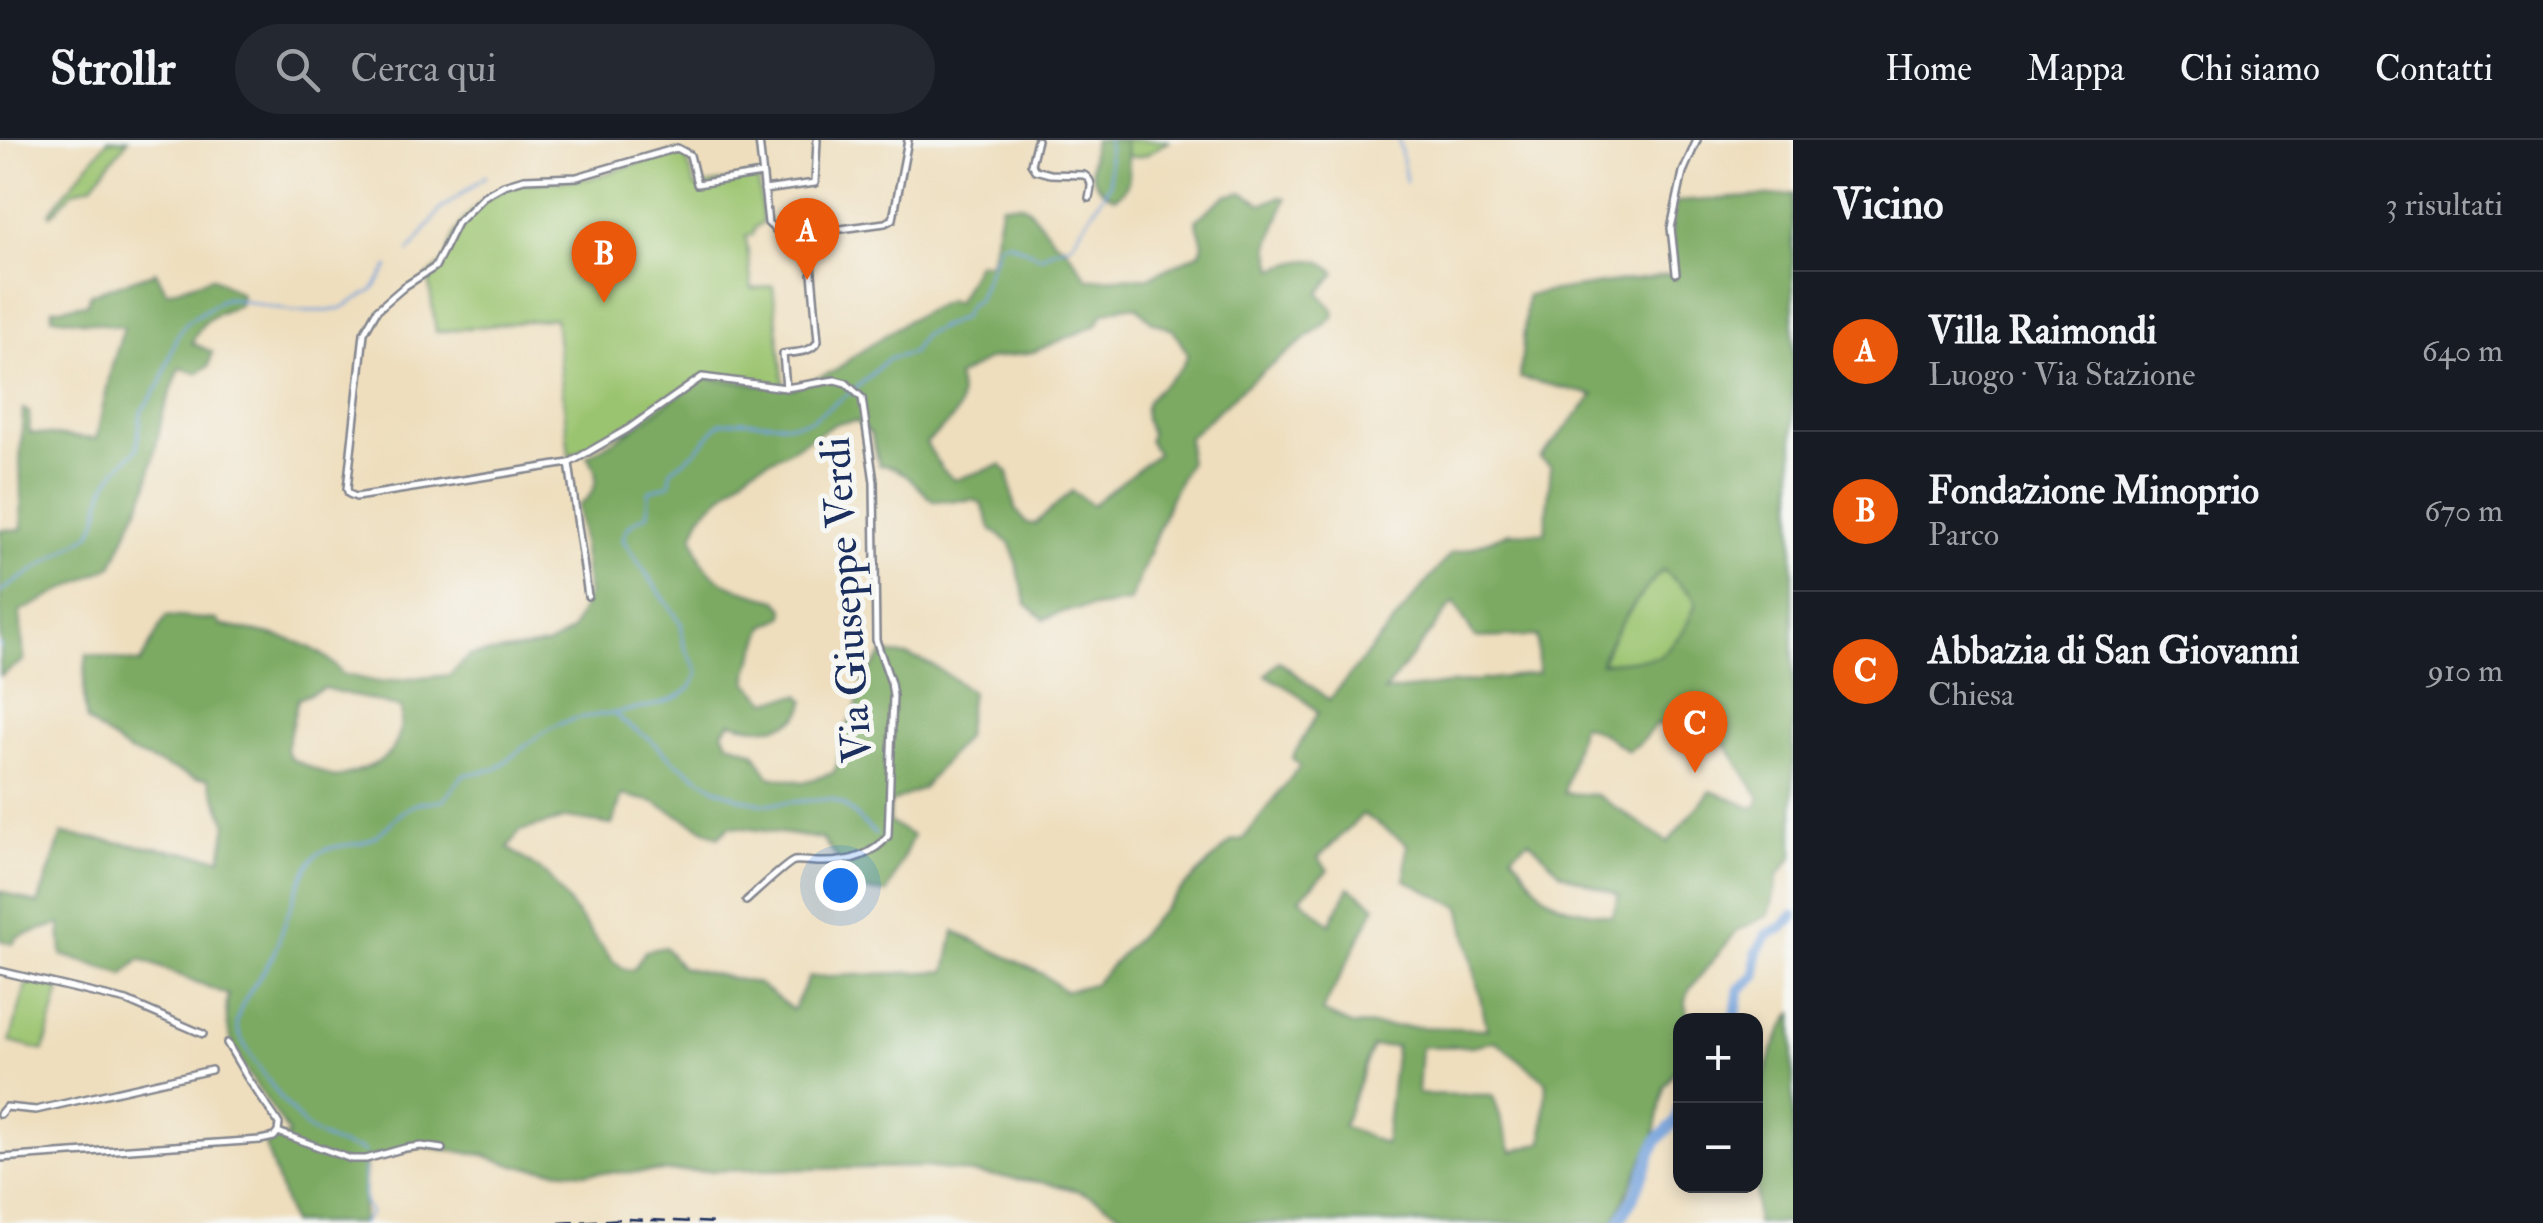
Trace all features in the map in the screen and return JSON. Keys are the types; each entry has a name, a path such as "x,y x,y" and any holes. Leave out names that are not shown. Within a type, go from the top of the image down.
{"street":[{"path":"759,140 768,223 784,234 892,219 908,140"},
{"path":"764,190 816,184 817,140"},
{"path":"1037,140 1031,164 1034,170 1084,175 1092,184 1090,198"},
{"path":"1676,273 1671,228 1684,172 1697,140"},
{"path":"588,596 569,463 356,497 349,494 351,439 369,320 405,286 435,267 457,223 484,196 504,185 524,179 578,177 677,148 690,155 697,184 762,174"},
{"path":"786,388 783,354 810,350 818,342 812,262 806,260 803,234"},
{"name":"Via Giuseppe Verdi","path":"569,463 628,429 702,377 786,388 829,380 846,383 862,398 874,482 876,640 893,696 888,836 873,850 840,862 788,863 746,900"},
{"path":"0,971 127,1001 203,1034"},
{"path":"0,1158 274,1137 278,1132 276,1120 226,1042"},
{"path":"0,1114 6,1108 36,1110 211,1070"},
{"path":"278,1132 351,1159 422,1146 442,1149"}],"green space":[{"path":"108,140 128,140 92,185 74,191 51,215 49,213"},
{"path":"1094,140 1124,140 1129,179 1115,198 1099,188 1092,175"},
{"path":"1114,140 1170,140 1146,155 1135,157 1120,153"},
{"path":"675,152 686,156 695,187 758,176 763,222 753,235 746,236 752,289 773,286 784,387 620,432 569,456 555,318 436,332 428,276 444,262 464,220 481,202 499,191 525,183 591,178"},
{"path":"1242,192 1263,204 1286,198 1269,246 1274,269 1307,260 1329,266 1336,273 1319,293 1334,310 1333,318 1247,384 1188,438 1189,462 1130,602 1065,611 1044,619 1027,605 1011,544 992,530 981,503 933,501 902,472 879,465 871,434 856,421 837,423 752,468 702,514 693,536 707,568 735,587 778,600 785,609 784,617 765,626 748,672 748,683 767,701 800,695 805,701 802,711 786,724 752,727 731,722 723,731 728,742 754,752 769,776 804,782 833,773 842,734 855,713 863,679 883,654 919,659 971,692 965,737 923,788 890,803 889,822 913,836 887,893 854,890 837,877 840,862 822,839 730,826 718,837 654,802 622,795 612,825 567,818 520,831 508,848 547,875 612,960 626,970 634,969 645,951 665,947 681,967 759,984 793,1010 809,977 946,971 954,931 1043,974 1064,991 1094,984 1180,891 1232,841 1243,839 1300,766 1292,758 1318,712 1266,675 1279,661 1329,700 1451,553 1509,532 1545,533 1551,466 1540,458 1594,395 1520,378 1527,295 1676,273 1671,228 1676,202 1793,194 1793,856 1779,875 1769,915 1737,931 1689,990 1687,1013 1673,1013 1673,1073 1664,1087 1655,1134 1613,1223 1136,1223 1079,1191 925,1167 584,1173 515,1166 483,1155 421,1146 366,1159 362,1223 291,1223 265,1144 289,1135 236,1052 226,1015 228,995 140,959 124,975 62,955 60,924 17,937 13,944 0,940 0,891 38,904 62,834 221,858 227,824 208,778 195,778 127,751 87,721 87,654 140,663 166,616 217,620 220,625 287,639 317,652 342,674 378,682 450,675 469,656 548,645 571,632 588,596 578,506 590,496 595,483 595,470 587,456 630,431 702,378 793,388 837,370 908,320 948,300 956,303 977,263 990,263 1002,204 1021,204 1029,209 1054,240 1066,248 1088,279 1149,277 1200,253 1203,244 1196,220 1225,196","holes":["1126,306 1137,307 1152,322 1173,330 1188,354 1183,365 1149,398 1145,408 1149,440 1157,454 1092,505 1072,491 1035,524 1027,523 1015,509 1008,472 1001,465 954,480 942,469 926,443 955,415 960,400 957,377 989,359 1033,352 1097,325 1102,314","1663,570 1692,595 1696,604 1684,631 1659,657 1601,663 1619,628","1454,602 1475,638 1537,636 1538,673 1384,692","324,688 401,708 401,725 393,749 375,764 335,778 291,759 286,749 298,699","1581,724 1628,751 1656,724 1687,727 1726,745 1760,798 1755,808 1711,791 1668,842 1597,795 1564,793","1363,814 1407,844 1405,880 1460,907 1487,1029 1351,1025 1322,1012 1376,906 1349,887 1330,924 1300,898 1328,870 1318,858","1529,840 1561,873 1619,895 1612,916 1575,909 1550,899 1534,885 1512,854","1496,1041 1546,1081 1543,1142 1512,1152 1493,1095 1418,1094 1421,1047 1472,1046","1396,1046 1385,1144 1343,1126 1372,1047"]},
{"path":"156,272 167,292 212,277 241,294 239,305 210,318 192,343 212,352 209,366 197,373 180,368 163,413 147,488 112,566 20,612 24,660 0,676 0,530 22,529 23,409 29,412 30,433 96,439 124,327 52,317 52,309 87,304 90,294"},
{"path":"1663,569 1692,595 1696,604 1684,631 1659,657 1601,664 1628,614"},
{"path":"27,981 60,989 44,1051 10,1042"},
{"path":"1793,1012 1793,1223 1756,1223 1756,1193 1763,1193 1763,1084 1779,1037"}],"waterway":[{"path":"876,835 844,805 831,799 766,804 715,788 613,713 674,699 690,688 698,674 684,646 681,623 623,540 624,535 631,524 648,514 649,491 670,484 671,470 695,452 720,423 795,424 811,420 855,389 888,359 912,353 923,335 962,318 968,306 977,300 999,244 1008,242 1041,257 1072,243 1110,184 1108,140"},
{"path":"1399,140 1406,181"},
{"path":"409,252 440,210 486,176"},
{"path":"0,592 93,530 108,482 137,449 141,412 161,383 176,338 187,322 228,298 293,311 340,309 373,290 388,267"},
{"path":"364,1153 323,1138 304,1124 256,1064 237,1025 247,996 275,950 306,870 324,850 372,839 412,806 443,801 463,775 496,769 559,724 612,713"},
{"path":"1736,1013 1739,990 1756,975 1757,952 1767,935 1793,916"},
{"path":"1619,1223 1657,1140 1673,1124"},
{"path":"362,1223 370,1214 364,1201 364,1165"}],"railway":[{"path":"559,1223 626,1219 717,1223"}],"place":[{"name":"Villa Raimondi","path":"807,280"},
{"name":"Fondazione Minoprio","path":"604,303"},
{"name":"Abbazia di San Giovanni","path":"1695,773"}]}
